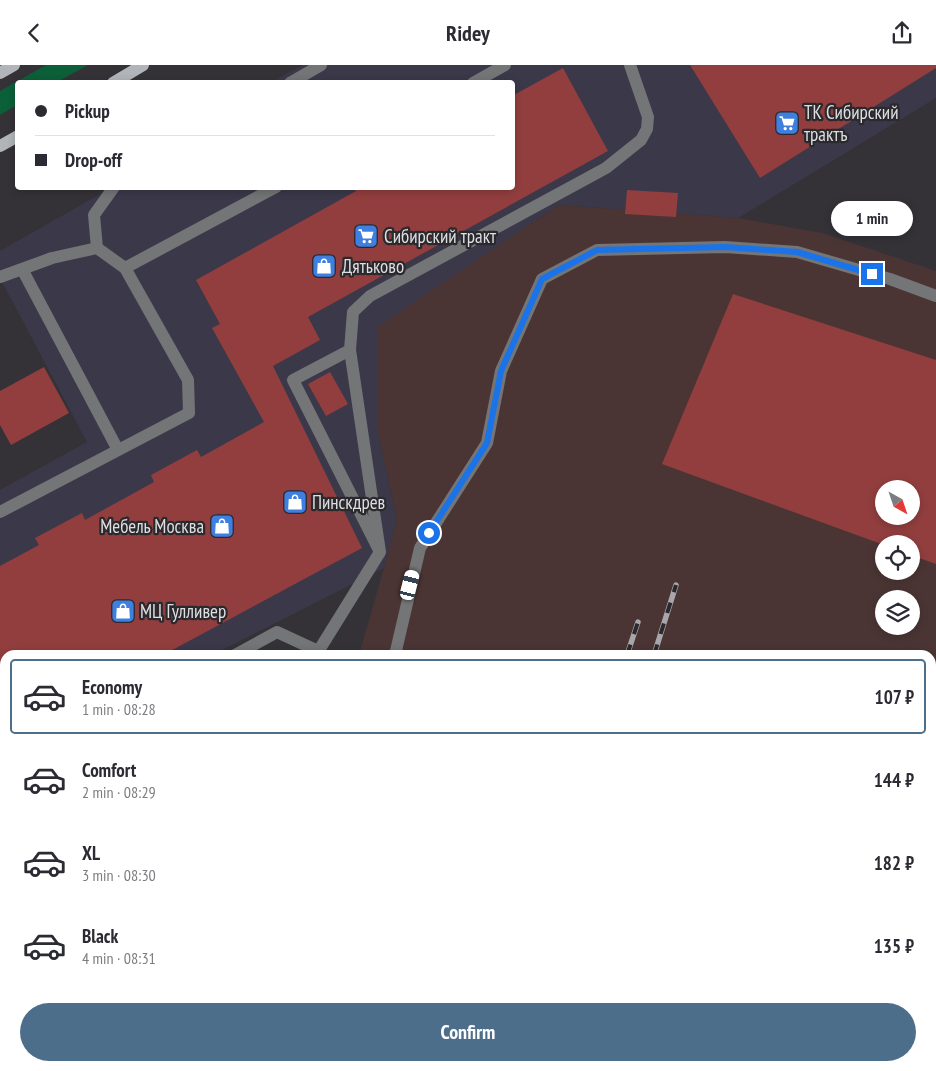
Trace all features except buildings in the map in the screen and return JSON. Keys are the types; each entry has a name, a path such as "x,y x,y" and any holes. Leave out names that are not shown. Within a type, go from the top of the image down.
{"main road":[{"path":"0,73 14,65"},
{"path":"118,80 143,65"},
{"path":"0,146 15,138"}],"lane":[{"path":"295,80 322,65"},
{"path":"478,80 505,65"},
{"path":"319,650 380,552 350,350 353,313 370,296 606,168 641,140 647,129 648,117 630,65"},
{"path":"97,248 94,215 112,190"},
{"path":"125,268 270,190"},
{"path":"396,650 420,548 487,443 501,371 542,279 597,250 725,247 797,252 890,279 936,296"},
{"path":"0,277 52,258 97,248 125,268 188,380 189,413 0,512"},
{"path":"22,269 118,450"},
{"path":"350,350 293,381 380,552"},
{"path":"244,650 277,632 311,650"}],"shaded area":[{"path":"303,65 936,65 936,98 738,218 559,205 378,327 377,428 397,519 384,568 222,650 0,650 0,490 87,442 0,278 0,251 107,190 515,190 515,80 275,80"},
{"path":"559,205 738,218 822,233 936,271 936,650 360,650 397,519 377,428 377,327"}],"green space":[{"path":"46,65 88,65 61,80 19,80"},
{"path":"15,83 15,106 0,115 0,91"}],"railway":[{"path":"656,650 676,585"},
{"path":"629,650 638,622"}],"place":[{"name":"ТК Сибирский трактъ","path":"787,123"},
{"name":"Сибирский тракт","path":"366,236"},
{"name":"Дятьково","path":"324,266"},
{"name":"Пинскдрев","path":"295,502"},
{"name":"Мебель Москва","path":"222,526"},
{"name":"МЦ Гулливер","path":"123,611"}],"route":[{"path":"429,533 487,443 501,371 542,279 597,250 725,247 797,252 872,274"}]}
